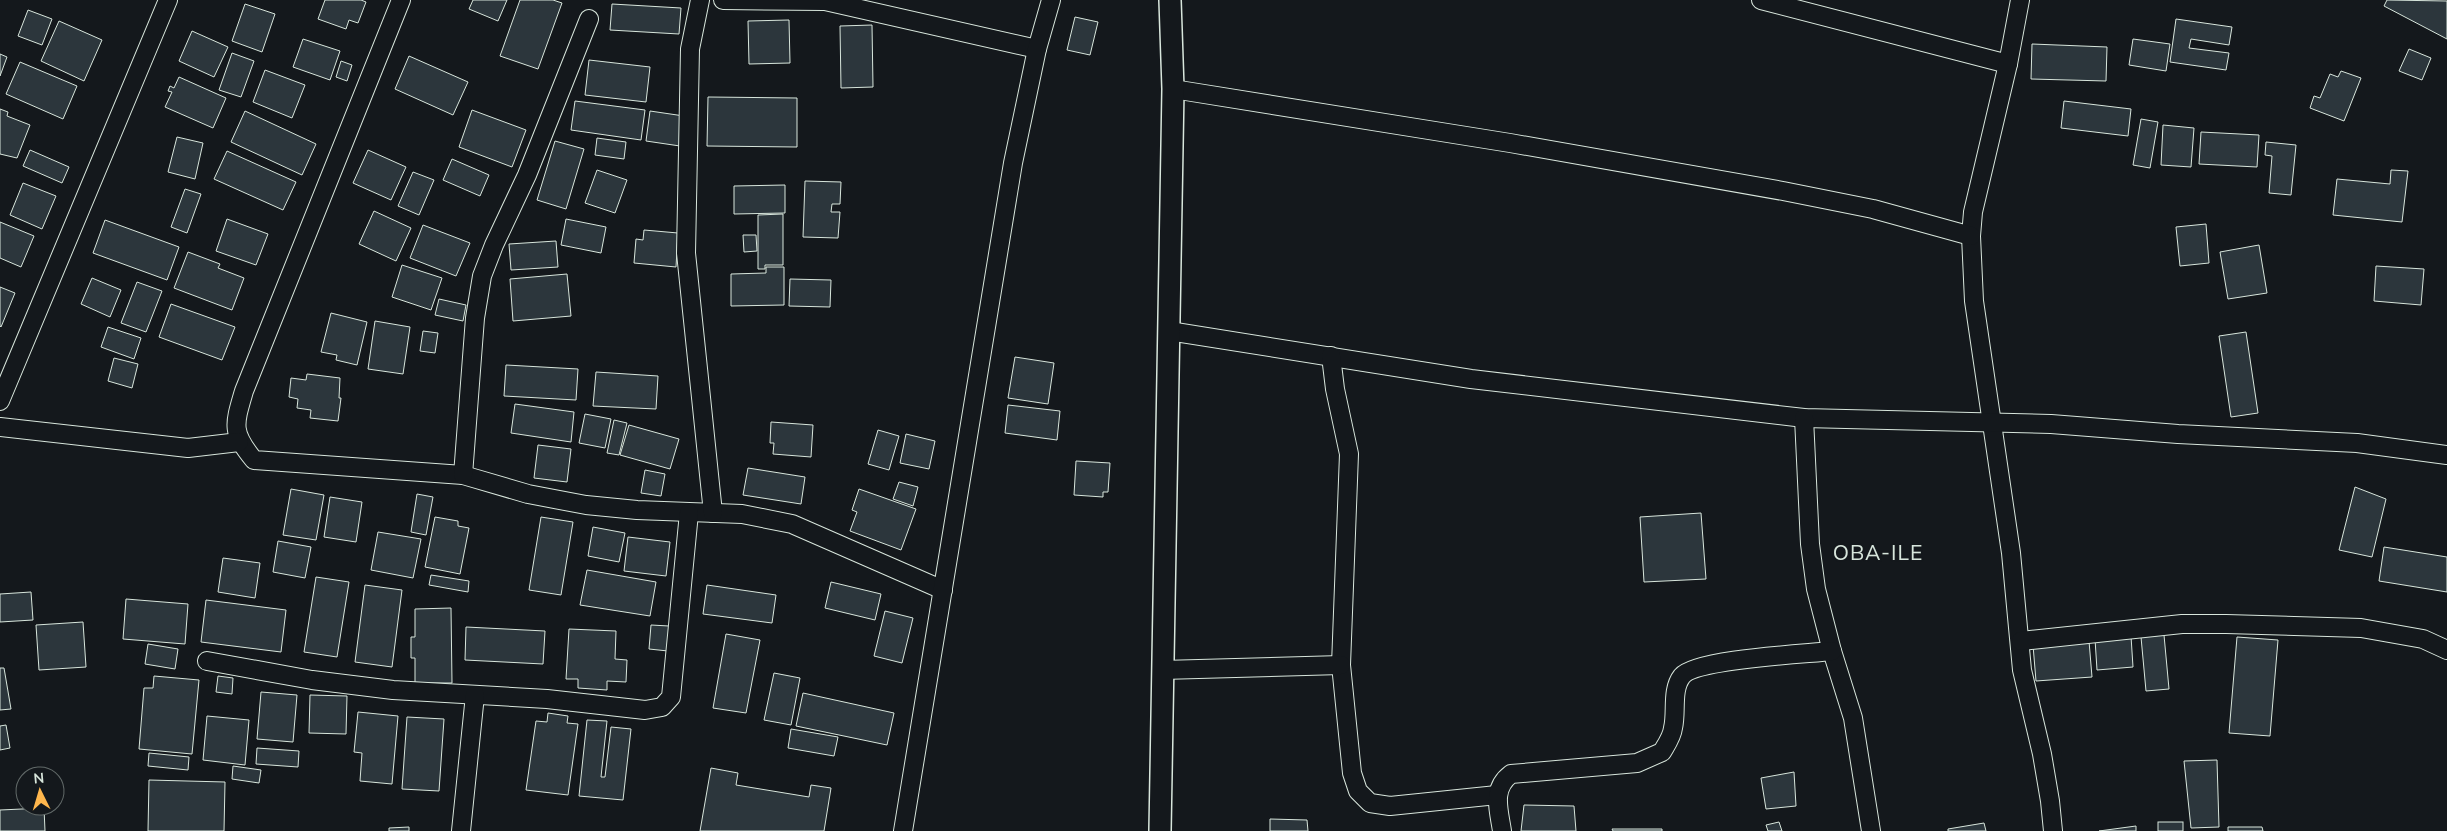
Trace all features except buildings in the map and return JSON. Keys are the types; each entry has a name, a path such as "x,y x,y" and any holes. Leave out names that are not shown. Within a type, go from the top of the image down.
{"street":[{"path":"0,401 168,0"},
{"path":"401,0 244,391 236,418 239,442 254,460 463,474 528,494 586,505 689,513 742,514 792,524 943,590"},
{"path":"700,0 690,49 686,252 713,513"},
{"path":"723,0 826,1 866,5 1037,49"},
{"path":"903,831 1013,163 1037,49 1051,0"},
{"path":"1160,831 1173,89 1170,0"},
{"path":"1761,0 2008,64"},
{"path":"2020,0 2008,64 1989,137 1973,212 1971,236 1974,301 2011,553 2021,640 2022,670 2042,754 2053,831"},
{"path":"463,474 475,318 482,276 494,245 527,175 588,19"},
{"path":"1173,89 1510,143 1783,191 1873,209 1971,236"},
{"path":"1169,330 1471,379 1804,418 2051,424 2178,434 2357,442 2447,454"},
{"path":"1331,356 1335,388 1349,454 1341,665 1352,773 1358,791 1370,803 1390,806 1497,795"},
{"path":"1804,418 1810,544 1816,588 1832,652 1853,718 1871,831"},
{"path":"0,427 188,448 239,442"},
{"path":"207,660 312,680 393,690 547,699 645,710 662,707 671,697 689,513"},
{"path":"2021,640 2182,624 2226,624 2376,630 2423,639 2447,650"},
{"path":"1502,831 1497,795 1502,780 1511,774 1637,763 1662,752 1674,728 1674,700 1682,676 1693,668 1760,658 1832,652"},
{"path":"1162,670 1341,665"},
{"path":"461,831 475,695"}],"district":[{"name":"OBA-ILE","path":"1878,552"}]}
